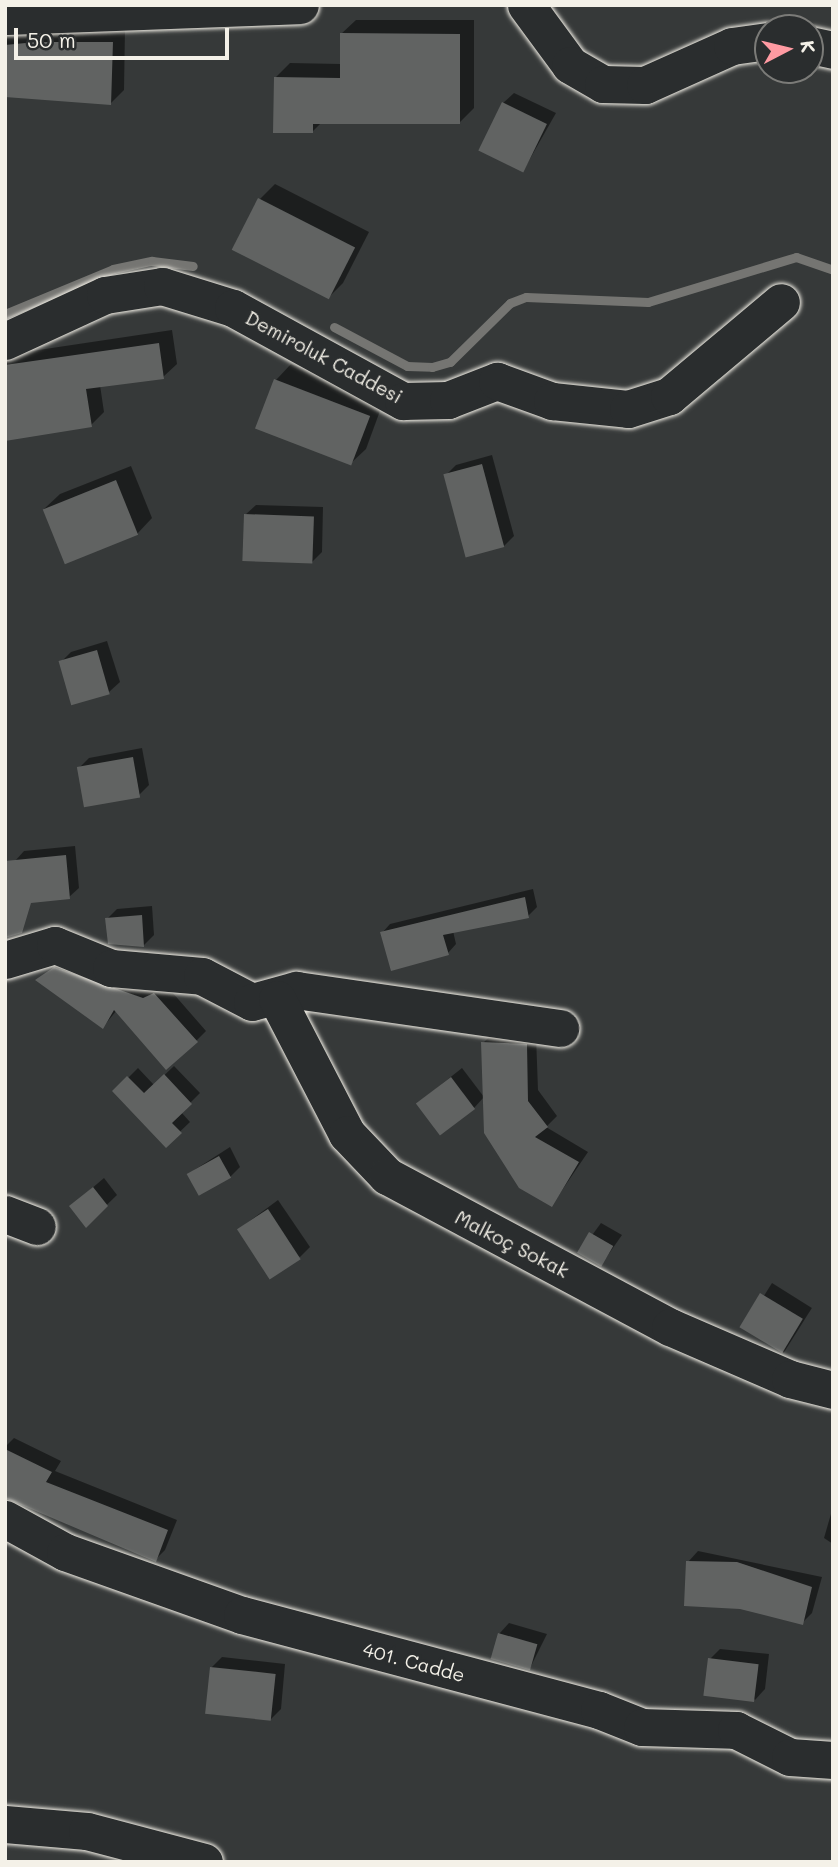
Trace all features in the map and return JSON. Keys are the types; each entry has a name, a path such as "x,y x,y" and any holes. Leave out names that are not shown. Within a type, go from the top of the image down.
{"street":[{"path":"5,16 122,9 300,5"},
{"path":"526,5 570,65 603,84 645,85 732,46 754,43"},
{"name":"Demiroluk Caddesi","path":"5,341 105,295 163,286 233,308 403,401 448,401 497,381 552,401 628,409 669,396 780,302"},
{"path":"5,960 55,945 111,968 192,974 252,1002 277,999 296,990 560,1028"},
{"name":"Malkoç Sokak","path":"277,999 351,1140 387,1176 670,1327 790,1379 833,1390"},
{"name":"401. Cadde","path":"5,1519 65,1552 255,1619 642,1727 736,1730 790,1757 833,1760"},
{"path":"5,1824 88,1831 204,1862"}],"building":[{"path":"340,33 460,34 460,124 313,124 313,133 273,133 274,77 340,78"},
{"path":"36,42 113,42 111,105 5,97 5,45"},
{"path":"502,102 547,124 523,172 478,151"},
{"path":"258,198 355,247 329,299 232,250"},
{"path":"159,343 164,379 86,389 92,427 5,441 5,365"},
{"path":"274,379 370,416 351,465 255,428"},
{"path":"482,464 504,547 466,557 443,474"},
{"path":"116,480 138,535 65,564 43,510"},
{"path":"244,514 314,516 312,563 242,561"},
{"path":"97,650 110,694 71,705 59,661"},
{"path":"133,757 140,797 84,807 77,767"},
{"path":"66,855 70,899 31,903 22,933 5,938 5,861"},
{"path":"525,897 529,918 443,935 449,955 391,971 380,932"},
{"path":"142,915 144,947 108,944 105,918"},
{"path":"54,967 143,998 154,993 198,1042 166,1070 114,1010 103,1029 35,980"},
{"path":"481,1042 527,1044 528,1101 548,1127 535,1137 579,1162 552,1207 519,1188 484,1133"},
{"path":"164,1074 192,1104 172,1123 182,1133 166,1148 112,1091 127,1076 144,1093"},
{"path":"451,1077 475,1109 440,1135 416,1103"},
{"path":"219,1156 231,1178 199,1196 187,1174"},
{"path":"93,1187 108,1206 86,1228 69,1206"},
{"path":"268,1209 301,1259 270,1279 237,1229"},
{"path":"589,1232 613,1246 601,1267 577,1253"},
{"path":"760,1293 803,1319 782,1353 739,1327"},
{"path":"5,1449 52,1472 46,1482 168,1530 156,1562 5,1498"},
{"path":"686,1561 737,1562 812,1587 803,1625 740,1609 684,1606"},
{"path":"498,1633 537,1644 530,1670 491,1659"},
{"path":"708,1658 759,1664 754,1702 703,1696"},
{"path":"210,1667 276,1674 271,1721 205,1714"}],"waterway":[{"path":"334,327 407,366 432,367 450,362 510,303 526,297 648,302 796,257 833,270"},
{"path":"5,314 113,269 152,261 193,266"}]}
